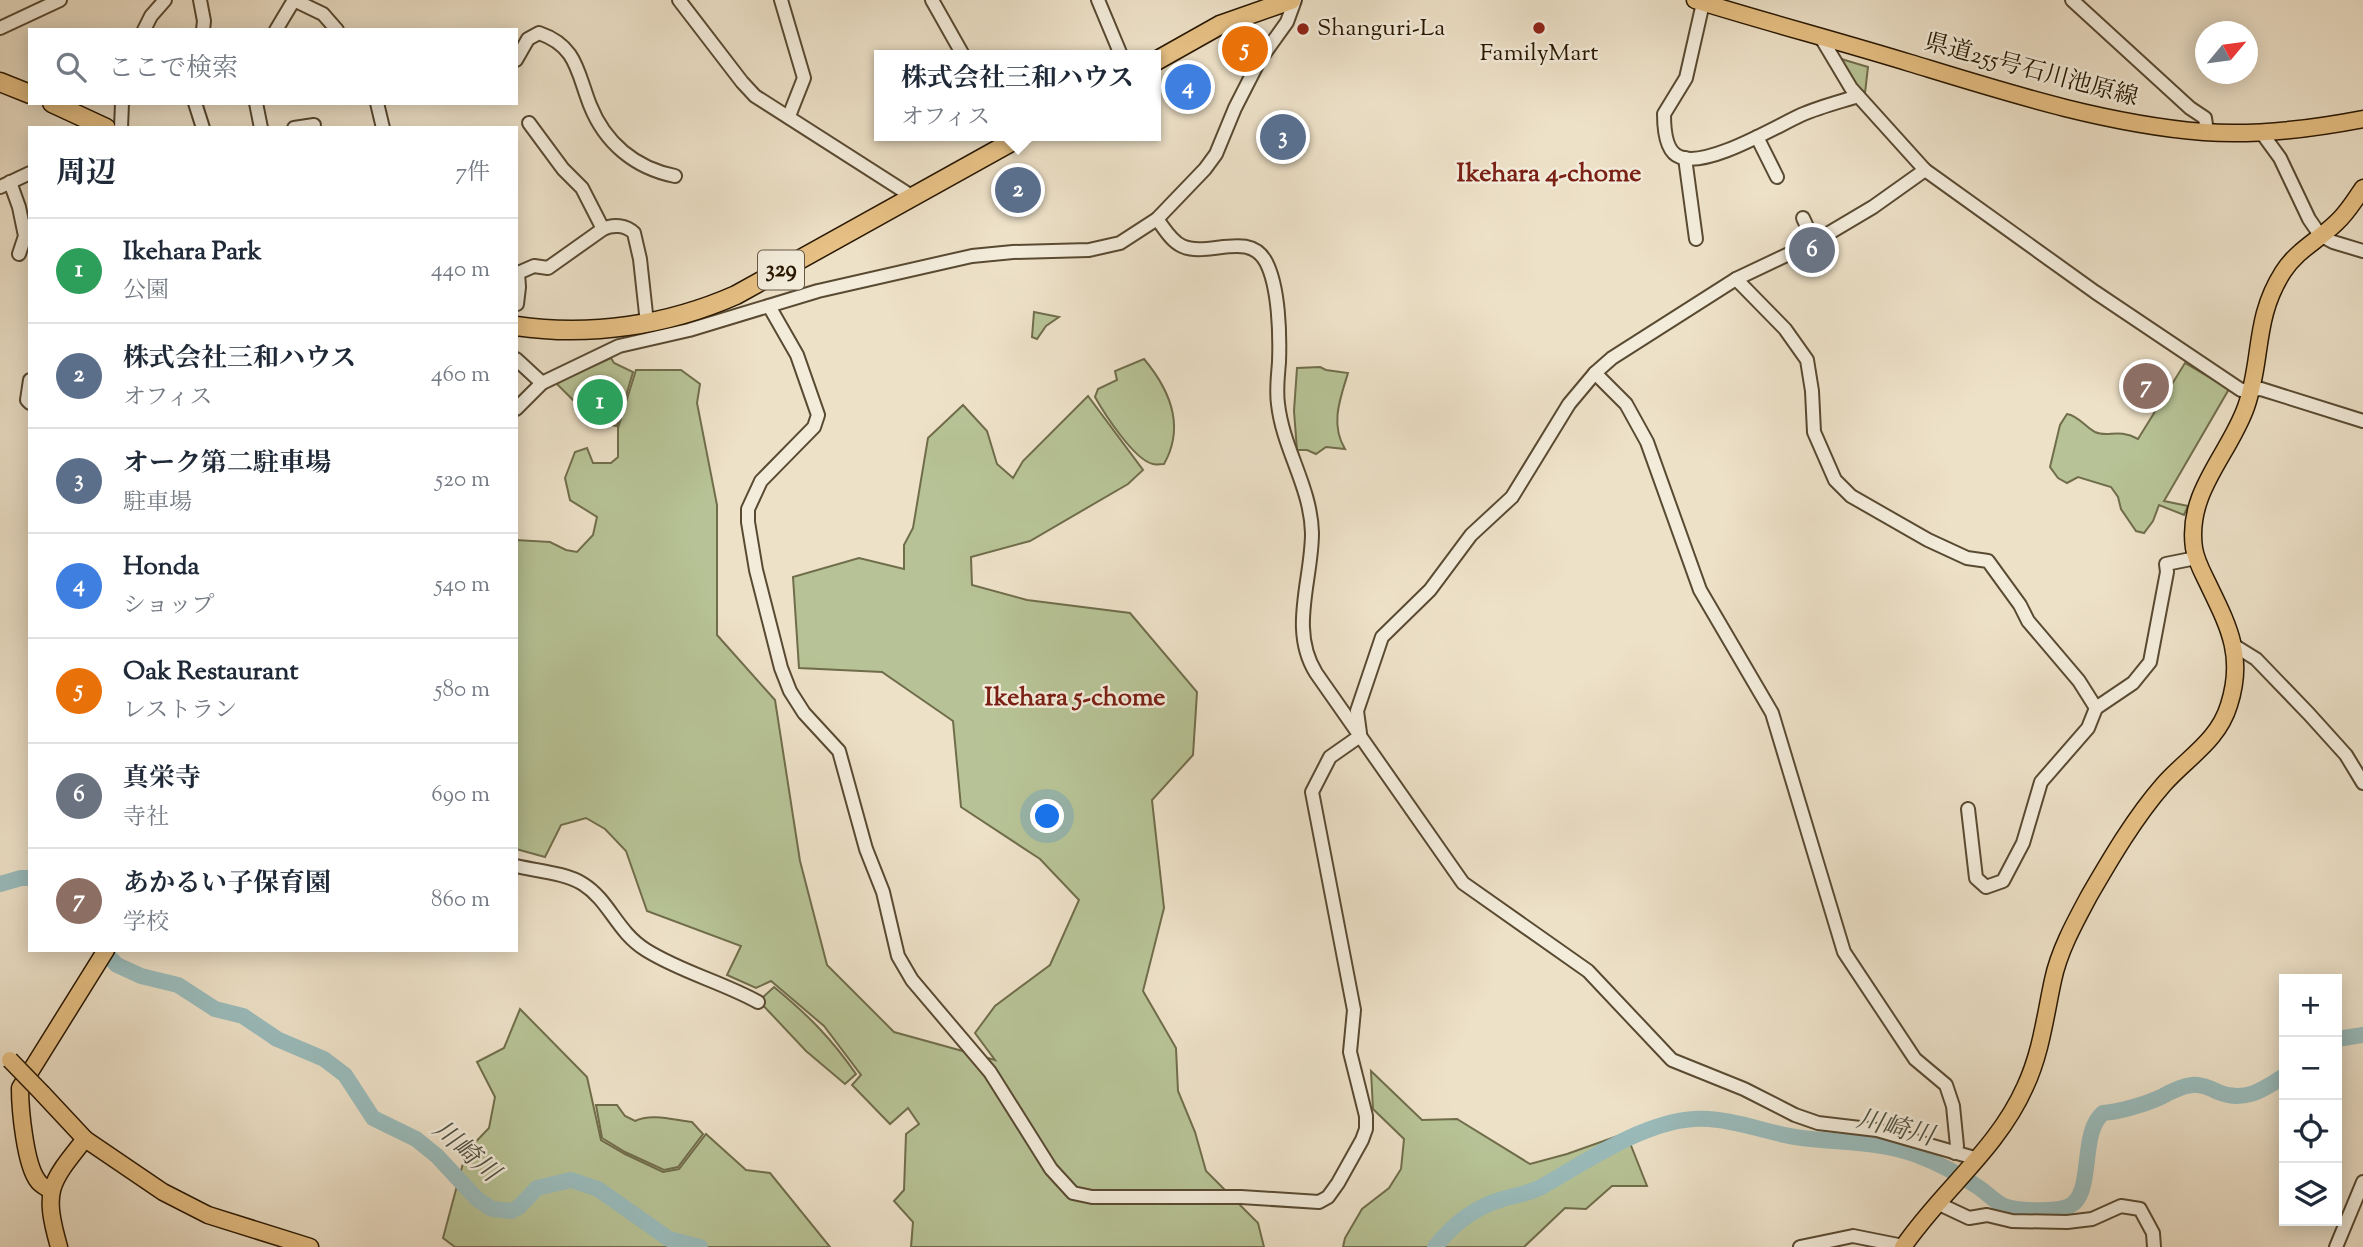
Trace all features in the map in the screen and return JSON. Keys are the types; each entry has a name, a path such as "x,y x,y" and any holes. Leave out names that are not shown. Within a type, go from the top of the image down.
{"highway":[{"path":"1161,58 1220,25 1293,0"},
{"path":"0,82 28,93"},
{"path":"56,105 102,126"},
{"name":"329","path":"518,326 555,330 686,323 1009,141"}],"main road":[{"name":"県道255号石川池原線","path":"1699,1 1972,83 2097,115 2158,127 2207,132 2261,132 2363,119"},
{"path":"1903,1247 1938,1201 1996,1138 2026,1087 2039,1051 2058,963 2089,896 2140,815 2165,782 2204,748 2229,708 2234,686 2235,646 2227,620 2196,558 2194,528 2200,496 2247,405 2264,312 2273,289 2295,256 2341,219 2363,188"},
{"path":"51,1191 38,1181 32,1165 20,1107 20,1087 105,952"},
{"path":"5,1055 85,1139 146,1182 183,1203 234,1224 310,1247"},
{"path":"59,1247 49,1208 51,1191 59,1173 85,1139"}],"street":[{"path":"0,28 60,0"},
{"path":"145,28 165,0"},
{"path":"200,0 203,28"},
{"path":"277,28 294,0 323,14 335,28"},
{"path":"679,0 755,96 913,197"},
{"path":"781,0 804,78 789,116"},
{"path":"932,0 960,50"},
{"path":"1098,0 1119,50"},
{"path":"518,407 542,383 619,346 686,323 769,306 872,277 914,271 972,256 1112,247 1157,219 1216,154 1259,61 1287,22 1293,0"},
{"path":"2072,0 2190,108 2205,118 2207,132"},
{"path":"1699,1 1686,78 1664,114 1669,146 1673,153 1685,158 1719,154 1804,114 1858,96"},
{"path":"518,56 528,39 539,33 553,38 564,47 579,69 590,106 618,148 639,165 674,176"},
{"path":"1819,36 1858,96 1924,170 2095,292 2241,390 2261,389 2363,421"},
{"path":"121,126 122,105"},
{"path":"196,105 202,126"},
{"path":"256,105 261,126"},
{"path":"377,105 383,126"},
{"path":"529,123 563,169 582,188 603,229"},
{"path":"308,126 314,125"},
{"path":"2261,132 2280,158 2309,219 2320,235 2363,251"},
{"path":"1757,137 1777,177"},
{"path":"1685,158 1696,239"},
{"path":"1360,736 1357,711 1382,637 1430,590 1471,535 1512,497 1569,404 1595,373 1612,358 1736,279 1814,242 1873,207 1924,170"},
{"path":"19,254 25,236 19,207 5,185 28,174"},
{"path":"1803,218 1814,242"},
{"path":"1157,219 1173,240 1182,246 1194,249 1245,246 1261,254 1267,264 1278,326 1278,405 1308,500 1310,519 1304,648 1309,663 1463,883 1588,971 1672,1060 1818,1123 1877,1130 1955,1153 1974,1164"},
{"path":"518,297 518,273 534,266 548,268 603,229 609,226 624,227 634,233 640,258 647,323"},
{"path":"1736,279 1785,329 1807,359 1814,432 1835,480 1851,496 1928,540 1967,558 1988,561 2020,605 2028,621 2080,681 2096,708"},
{"path":"769,306 797,355 818,415 814,427 761,481 748,509 756,570 781,668 790,691 804,713 839,751 866,849 883,892 898,956 912,980 981,1060 1051,1169 1073,1193 1092,1197 1241,1197 1306,1203 1319,1202 1328,1197 1338,1183 1362,1140 1366,1129 1366,1116 1350,1052 1354,1010 1312,792 1330,757 1360,736"},
{"path":"518,307 518,326"},
{"path":"518,361 542,383"},
{"path":"1595,373 1626,404 1647,442 1700,590 1772,713 1844,952 1914,1059 1946,1085 1953,1106 1957,1146 1955,1153"},
{"path":"1968,809 1976,878 1986,887 2003,881 2023,844 2041,782 2088,728 2096,708 2133,683 2150,662 2167,572 2166,564 2196,558"},
{"path":"2235,646 2256,659 2309,714 2346,755 2363,783"},
{"path":"518,866 580,882 596,894 621,928 636,943 668,962 758,1002"},
{"path":"2336,1247 2363,1182"},
{"path":"1938,1201 1969,1218 1987,1215 2012,1221 2067,1222 2092,1219 2121,1206 2140,1209 2153,1233 2154,1247"},
{"path":"1800,1247 1853,1236 1903,1247"}],"green space":[{"path":"1838,58 1868,67 1865,93 1852,83"},
{"path":"1034,312 1059,317 1046,326 1037,339 1032,337"},
{"path":"611,358 614,363 633,372 617,426 595,422 556,383"},
{"path":"1144,359 1161,383 1172,409 1173,436 1164,464 1153,464 1137,454 1120,435 1095,397 1098,389 1117,380 1115,371"},
{"path":"2185,363 2229,389 2164,501 2188,506 2184,515 2159,505 2153,521 2144,533 2136,531 2121,509 2118,497 2111,487 2078,477 2067,483 2058,478 2050,467 2060,425 2067,414 2095,432 2125,434 2138,439"},
{"path":"1320,367 1348,373 1337,421 1340,440 1345,449 1326,447 1316,454 1297,450 1294,411 1297,368"},
{"path":"636,370 681,370 700,384 697,403 717,505 717,635 775,700 800,861 827,965 894,1032 995,1060 975,1033 995,1006 1050,965 1079,900 1040,859 961,807 953,721 882,672 799,668 793,577 859,558 904,569 904,545 913,528 928,438 963,405 987,431 997,464 1013,478 1023,461 1088,396 1143,470 1128,484 1030,541 971,557 972,585 1027,600 1130,613 1197,692 1193,755 1152,800 1164,908 1143,991 1176,1048 1178,1091 1195,1132 1206,1171 1258,1223 1264,1247 911,1247 913,1222 894,1201 904,1190 906,1134 919,1124 908,1108 890,1124 852,1085 861,1075 824,1026 771,981 756,988 727,975 741,946 647,911 626,851 605,829 586,818 561,825 545,857 518,850 518,540 550,542 577,552 593,535 597,517 570,500 565,478 575,452 587,448 593,463 611,463 618,457 618,428"},
{"path":"774,987 798,1007 847,1061 856,1074 845,1084 806,1051 759,1001"},
{"path":"520,1009 587,1077 601,1140 663,1172 679,1169 706,1134 746,1170 770,1173 830,1247 455,1247 443,1238 466,1152 489,1128 495,1097 477,1062 504,1048"},
{"path":"1371,1071 1422,1120 1457,1119 1530,1164 1626,1133 1647,1186 1612,1186 1586,1209 1565,1208 1524,1247 1343,1247 1345,1238 1362,1209 1389,1188 1401,1169 1404,1139 1373,1109"},
{"path":"596,1105 617,1105 625,1116 635,1121 655,1117 692,1122 703,1134 678,1167 664,1170 602,1138"}],"waterway":[{"name":"川崎川","path":"0,884 28,878"},
{"name":"川崎川","path":"104,952 117,965 141,976 178,985 215,1009 243,1016 277,1039 324,1059 345,1075 373,1118 416,1139 437,1156 477,1199 492,1209 511,1211 519,1207 537,1188 571,1180 598,1189 669,1239 700,1247"},
{"name":"川崎川","path":"2342,1038 2363,1035"},
{"name":"川崎川","path":"1435,1247 1457,1224 1483,1207 1538,1188 1644,1131 1688,1119 1721,1120 1790,1136 1903,1150 1956,1173 2004,1206 2026,1210 2061,1209 2076,1201 2081,1191 2091,1135 2095,1123 2103,1113 2140,1105 2192,1085 2236,1096 2261,1090 2279,1079"}],"place":[{"name":"FamilyMart","path":"1539,28"},
{"name":"Shanguri-La","path":"1303,29"},
{"name":"Oak Restaurant","path":"1245,49"},
{"name":"Honda","path":"1188,87"},
{"name":"オーク第二駐車場","path":"1283,137"},
{"name":"株式会社三和ハウス","path":"1018,190"},
{"name":"真栄寺","path":"1812,250"},
{"name":"あかるい子保育園","path":"2146,386"},
{"name":"Ikehara Park","path":"600,402"}],"district":[{"name":"Ikehara 4-chome","path":"1549,174"},
{"name":"Ikehara 5-chome","path":"1075,698"}]}
